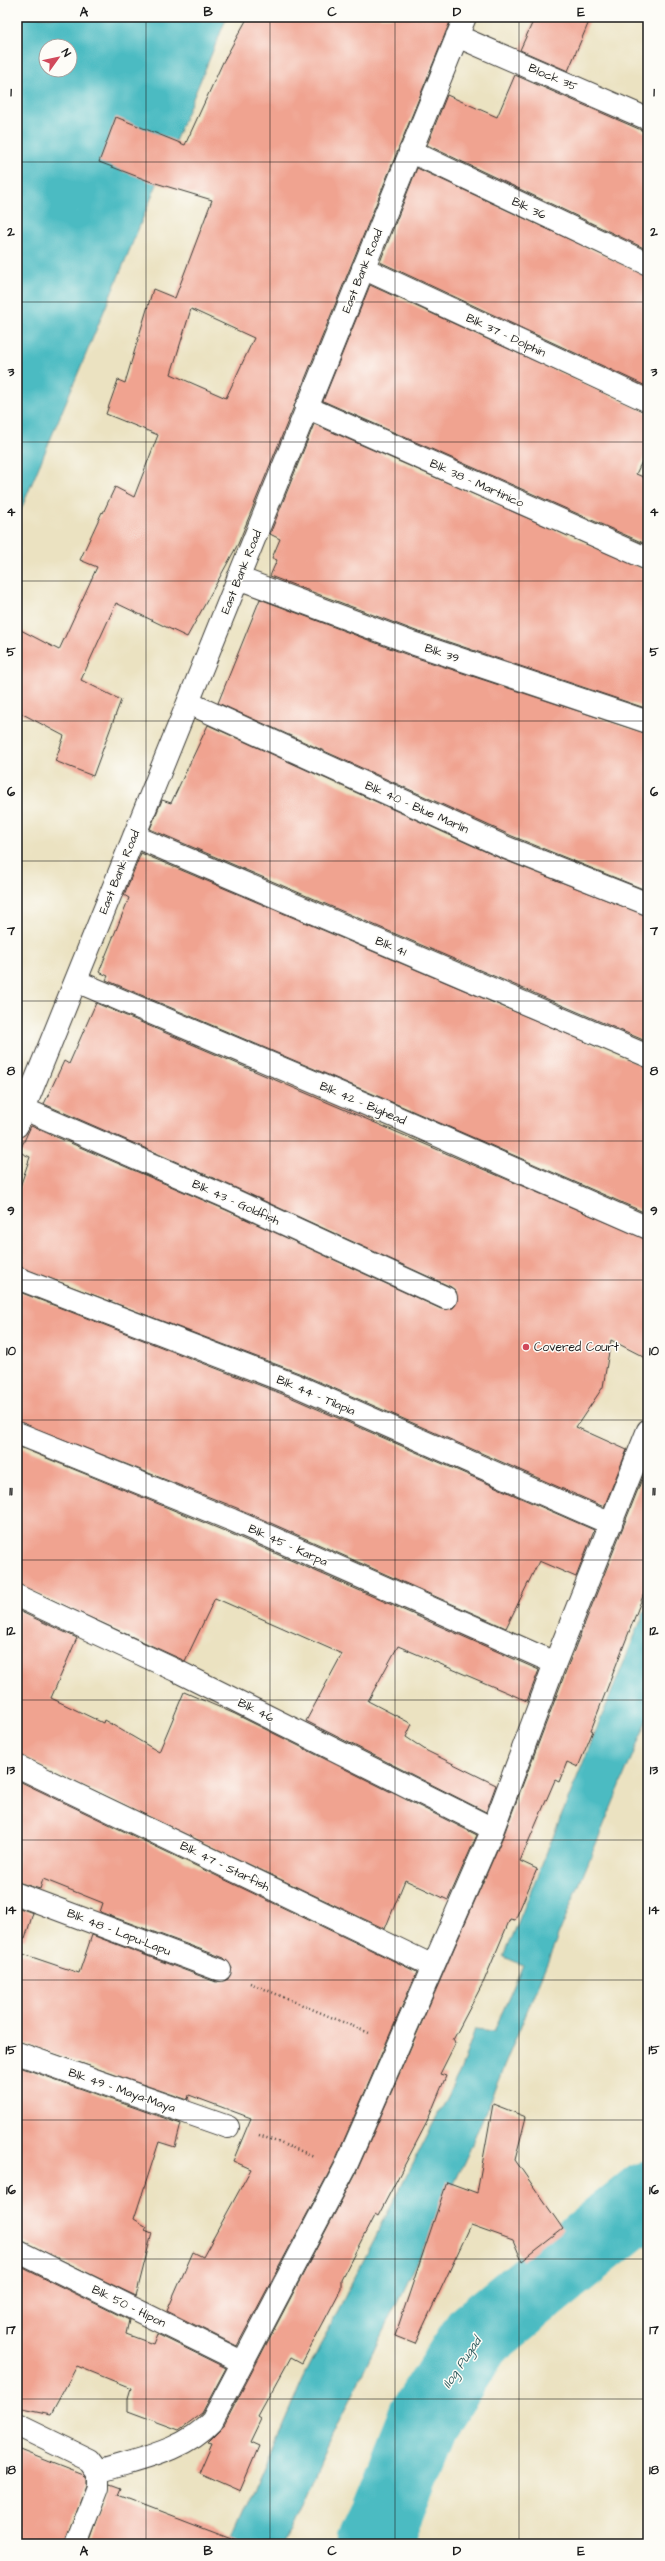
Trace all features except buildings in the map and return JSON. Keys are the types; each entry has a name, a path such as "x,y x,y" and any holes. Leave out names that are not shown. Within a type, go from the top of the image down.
{"street":[{"name":"Block 35","path":"461,26 648,119"},
{"name":"East Bank Road","path":"21,1118 189,703 306,407 461,26"},
{"name":"Blk 36","path":"410,151 648,264"},
{"name":"Blk 37 - Dolphin","path":"363,268 648,401"},
{"name":"Blk 38 - Martinico","path":"306,407 648,559"},
{"name":"Blk 39","path":"238,578 412,643 648,722"},
{"name":"Blk 40 - Blue Marlin","path":"189,703 507,848 648,904"},
{"name":"Blk 41","path":"134,836 648,1056"},
{"name":"Blk 42 - Bighead","path":"76,981 404,1120 648,1228"},
{"name":"Blk 43 - Goldfish","path":"21,1118 231,1199 446,1298"},
{"name":"Blk 44 - Tilapia","path":"17,1278 295,1385 611,1524"},
{"path":"98,2472 185,2444 200,2434 212,2422 242,2362 345,2168 397,2045 492,1829 555,1663 648,1430"},
{"name":"Blk 45 - Karpa","path":"17,1433 232,1520 555,1663"},
{"name":"Blk 46","path":"17,1596 177,1671 492,1829"},
{"name":"Blk 47 - Starfish","path":"17,1766 433,1966"},
{"name":"Blk 48 - Lapu-Lapu","path":"17,1894 220,1970"},
{"name":"Blk 49 - Maya-Maya","path":"17,2053 228,2128"},
{"name":"Blk 50 - Hipon","path":"17,2251 242,2362"},
{"path":"17,2425 89,2460 98,2472 98,2487 76,2544"}],"path":[{"path":"220,1970 397,2045"},
{"path":"228,2128 253,2133 345,2168"}],"water":[{"path":"17,17 227,17 17,519"},
{"path":"648,1603 648,1718 465,2161 321,2460 285,2544 230,2544 303,2379 460,2071 475,2029 494,2031 523,1965 504,1957"}],"waterway":[{"name":"Ilog Pugad","path":"374,2544 424,2419 478,2335 648,2197"}],"place":[{"name":"Covered Court","path":"526,1347"}]}
